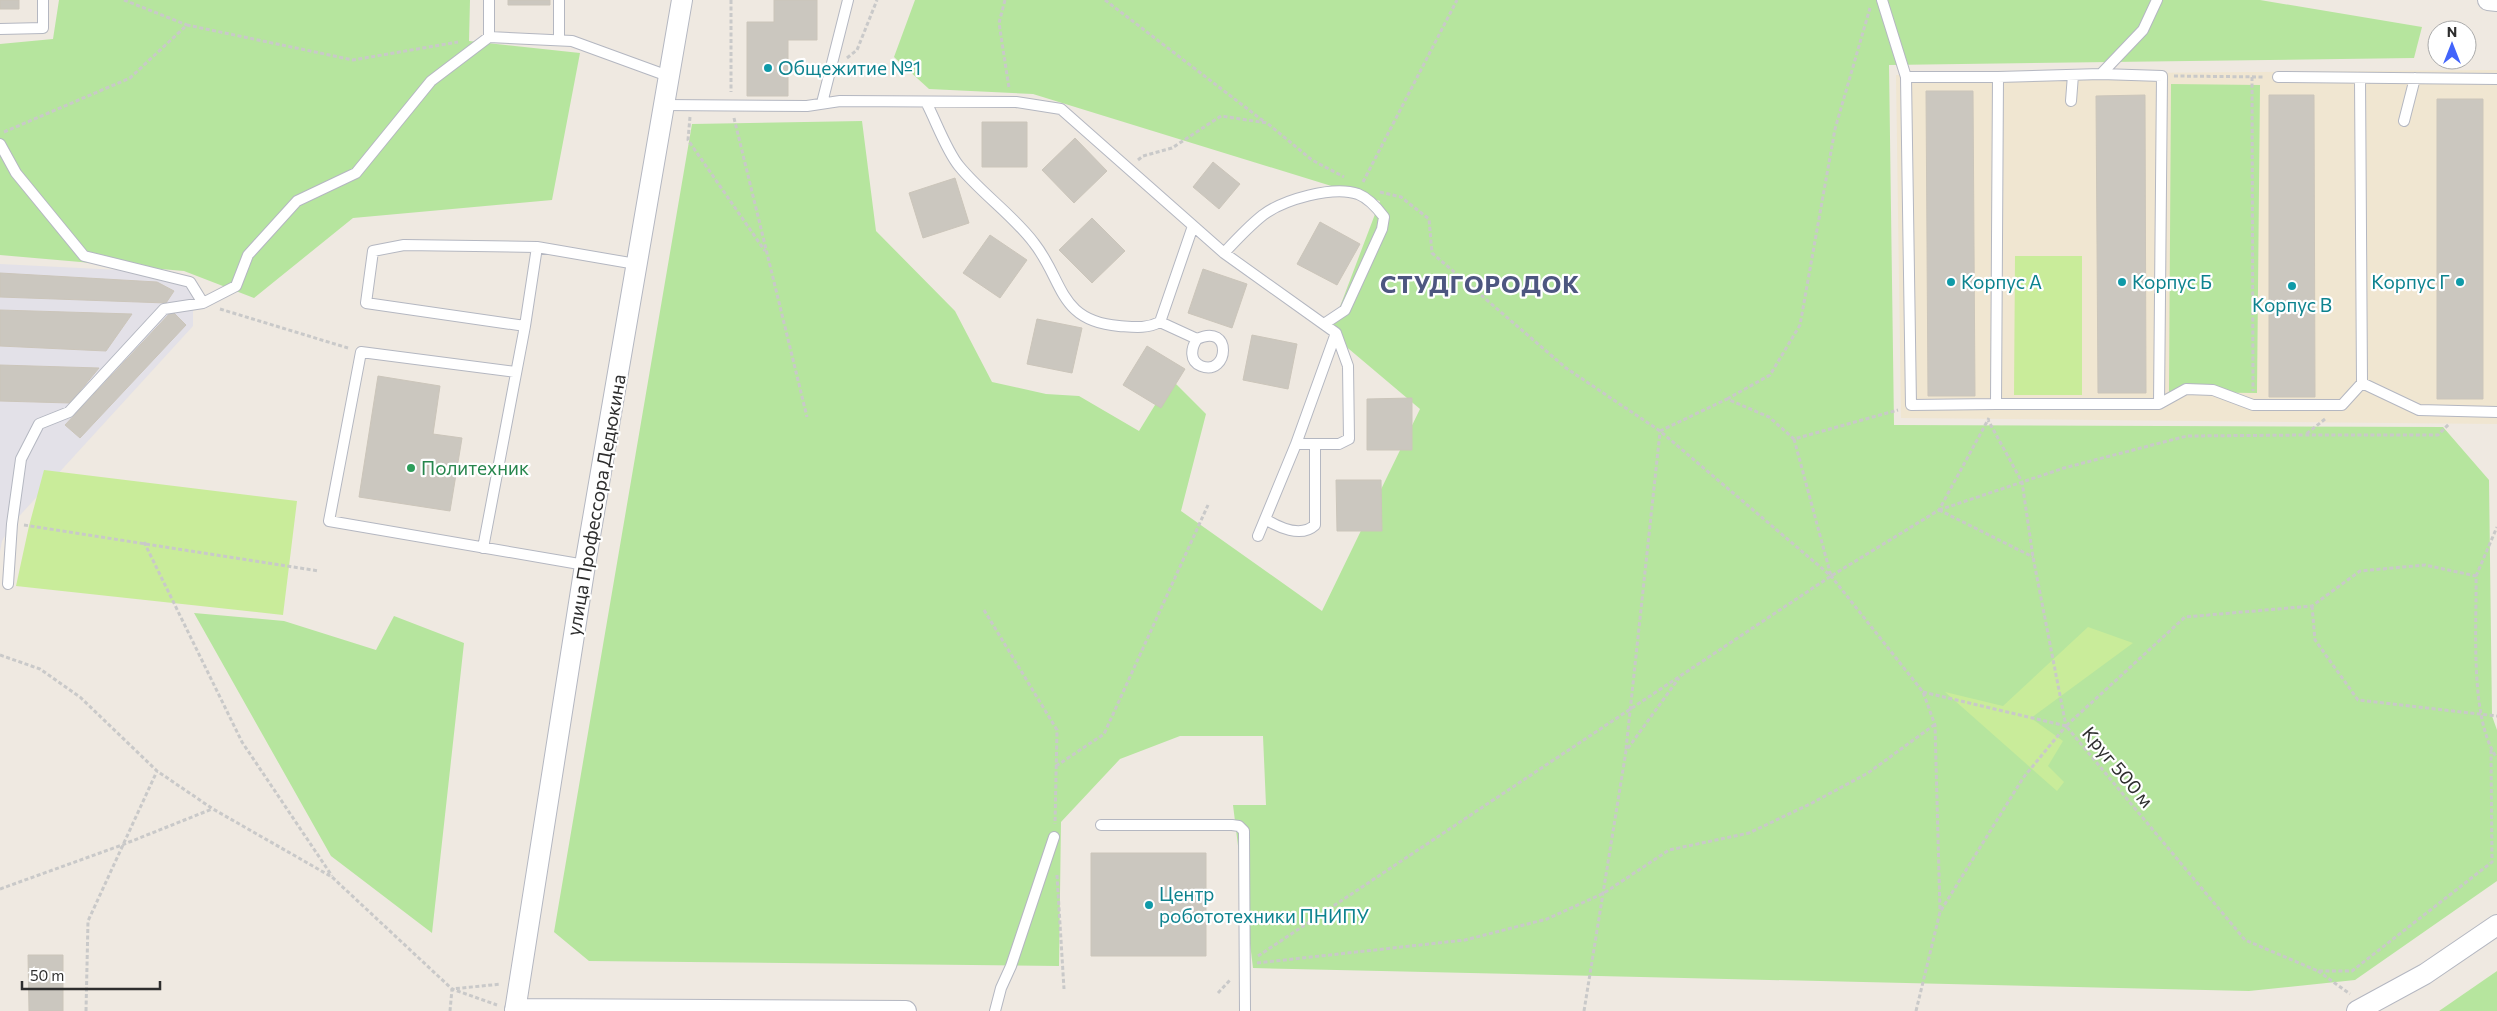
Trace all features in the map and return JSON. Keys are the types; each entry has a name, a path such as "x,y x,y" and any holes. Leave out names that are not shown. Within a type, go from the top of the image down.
{"street":[{"name":"улица Профессора Дедюкина","path":"511,1009 682,0"},
{"path":"2488,0 2497,2"},
{"path":"2362,1008 2425,974 2497,925"},
{"path":"511,1009 906,1011"}],"lane":[{"path":"0,29 43,28 43,0"},
{"path":"489,0 489,37"},
{"path":"559,0 559,40"},
{"path":"682,0 694,0"},
{"path":"822,103 848,0"},
{"path":"1882,0 1906,77 1911,405 2159,404 2186,389 2213,390 2253,405 2342,405 2362,383 2360,78"},
{"path":"2101,74 2144,30 2156,0"},
{"path":"8,584 5,548 12,524 21,458 39,424 69,412 164,309 203,303 236,286 248,255 297,201 356,173 431,81 489,37 572,41 668,76"},
{"path":"1906,77 2101,74 2162,76 2159,404"},
{"path":"2071,101 2073,75"},
{"path":"1996,404 1998,77"},
{"path":"2278,77 2497,79"},
{"path":"2404,120 2414,78"},
{"path":"663,105 807,106 840,101 1012,102 1061,109 1224,252 1336,333 1349,372 1349,439 1339,444 1296,444"},
{"path":"926,102 958,165 1035,243 1061,292 1073,308 1088,319 1108,325 1148,328 1160,322 1193,226"},
{"path":"0,144 16,173 84,256 190,282 203,303"},
{"path":"1224,252 1264,214 1306,194 1358,194 1367,200 1384,217 1382,229 1345,310 1324,324"},
{"path":"525,326 366,303 373,251 404,244 537,247 636,264"},
{"path":"483,548 525,326 537,247"},
{"path":"1160,322 1197,339"},
{"path":"1258,536 1296,444 1336,333"},
{"path":"516,372 361,352 328,521 585,565"},
{"path":"2362,383 2419,410 2497,412"},
{"path":"1265,519 1284,530 1306,530 1315,525 1315,444"},
{"path":"1102,825 1239,826 1244,831 1245,1011"},
{"path":"995,1011 1001,988 1011,966 1054,837"}],"path":[{"path":"124,0 187,25 353,60 489,37"},
{"path":"731,0 731,105 807,417"},
{"path":"830,71 857,50 877,0"},
{"path":"1005,0 999,24 1005,71 1012,102"},
{"path":"1106,0 1267,123 1312,160 1353,182"},
{"path":"1361,186 1457,0"},
{"path":"1660,431 1727,399 1770,375 1800,325 1835,129 1872,0"},
{"path":"0,134 130,78 187,25"},
{"path":"2162,76 2278,77"},
{"path":"2252,77 2253,405"},
{"path":"692,105 688,140 767,254"},
{"path":"1128,168 1143,156 1172,148 1221,116 1267,123"},
{"path":"1377,191 1401,197 1429,218 1432,253 1566,368 1660,431 1831,576 1923,692 1935,725 1940,912 1916,1011"},
{"path":"203,303 361,352"},
{"path":"1727,399 1769,417 1794,439 1831,576"},
{"path":"1939,510 1996,404"},
{"path":"1794,439 1888,414 1911,405"},
{"path":"2305,435 2342,405"},
{"path":"1218,993 1245,965 1831,576 1939,510 2064,468 2187,436 2438,435 2461,411"},
{"path":"1988,420 2022,482 2033,558 2066,726"},
{"path":"1584,1011 1632,708 1660,431"},
{"path":"1056,766 1104,734 1208,505"},
{"path":"1939,510 2033,558"},
{"path":"12,524 144,542 320,571"},
{"path":"2497,527 2476,576 2425,565 2360,571 2312,606 2314,640 2358,700 2497,716"},
{"path":"144,542 242,742 332,877"},
{"name":"Круг 500 м","path":"2312,606 2185,617 2066,726 2245,940 2318,971 2352,971 2492,862 2492,750 2478,700 2476,576"},
{"path":"984,610 1057,730 1054,837 1064,989"},
{"path":"0,655 40,669 80,697 157,771 213,809 332,877 452,988 511,1009"},
{"path":"1626,751 1681,675"},
{"path":"1923,692 2066,726"},
{"path":"1245,965 1465,940 1548,919 1604,893 1669,850 1749,833 1812,803 1868,773 1935,725"},
{"path":"1940,912 2023,778 2066,726"},
{"path":"2492,750 2497,758"},
{"path":"86,1011 88,921 157,771"},
{"path":"0,889 122,845 213,809"},
{"path":"2318,971 2362,1008"},
{"path":"452,988 507,983"},
{"path":"450,1011 452,988"}],"shaded area":[{"path":"2497,70 2497,424 1901,418 1896,75"},
{"path":"0,264 160,272 193,291 193,326 12,524 2,541 0,552"}],"green space":[{"path":"59,0 470,0 469,41 580,53 552,200 353,218 254,298 184,271 0,255 0,44 53,39"},
{"path":"915,0 2260,0 2422,27 2414,58 1889,65 1894,425 2443,427 2489,480 2492,716 2497,730 2497,881 2355,980 2249,991 1253,968 1233,805 1266,805 1263,736 1180,736 1120,759 1061,822 1059,966 589,961 554,932 692,124 862,121 876,231 955,311 992,382 1046,394 1079,396 1139,431 1171,379 1206,414 1181,511 1322,611 1420,409 1330,333 1380,201 1033,94 929,89 894,57"},
{"path":"2171,84 2260,85 2257,393 2169,392"},
{"path":"2015,256 2082,256 2082,395 2014,395"},
{"path":"44,470 297,501 283,615 16,586"},
{"path":"194,613 284,621 376,650 394,616 464,643 432,933 331,856"},
{"path":"2088,627 2133,643 2031,718 2063,741 2048,766 2064,782 2057,791 1945,692 2003,706"},
{"path":"2497,971 2497,1011 2439,1011"}],"building":[{"path":"0,0 19,0 19,9 0,9"},
{"path":"508,0 550,0 550,5 508,5"},
{"name":"Общежитие №1","path":"774,0 817,0 817,40 788,40 788,96 747,96 747,22 774,22"},
{"name":"Корпус А","path":"1926,91 1973,91 1975,396 1928,396"},
{"name":"Корпус Б","path":"2145,95 2146,393 2098,393 2096,96"},
{"name":"Корпус В","path":"2269,95 2314,95 2315,397 2269,397"},
{"name":"Корпус Г","path":"2437,99 2483,99 2483,399 2437,399"},
{"path":"982,122 1027,122 1027,167 982,167"},
{"path":"1075,138 1107,171 1074,203 1042,170"},
{"path":"1213,162 1240,184 1219,209 1193,187"},
{"path":"955,178 969,223 923,238 909,193"},
{"path":"1092,218 1125,251 1092,283 1059,250"},
{"path":"1320,222 1360,244 1337,285 1297,264"},
{"path":"990,235 1027,260 1000,298 963,273"},
{"path":"1203,269 1247,284 1232,328 1188,313"},
{"path":"0,273 157,282 174,291 166,303 0,297"},
{"path":"0,310 132,314 106,351 0,346"},
{"path":"172,311 186,325 80,438 65,425"},
{"path":"1037,319 1082,328 1072,373 1027,364"},
{"path":"1252,335 1297,344 1288,389 1243,380"},
{"path":"1147,346 1185,369 1161,408 1123,385"},
{"path":"0,365 99,368 70,403 0,401"},
{"name":"Политехник","path":"378,376 440,386 433,434 462,438 450,511 359,497"},
{"path":"1412,398 1412,450 1367,450 1367,399"},
{"path":"1336,480 1381,480 1382,531 1337,531"},
{"name":"Центр робототехники ПНИПУ","path":"1091,853 1206,853 1206,956 1091,956"},
{"path":"28,955 63,955 63,1011 29,1011"}],"place":[{"name":"Общежитие №1","path":"768,68"},
{"name":"Корпус А","path":"1951,282"},
{"name":"Корпус Б","path":"2122,282"},
{"name":"Корпус Г","path":"2460,282"},
{"name":"Корпус В","path":"2292,286"},
{"name":"Политехник","path":"411,468"},
{"name":"Центр робототехники ПНИПУ","path":"1149,905"}],"district":[{"name":"СТУДГОРОДОК","path":"1480,285"}]}
